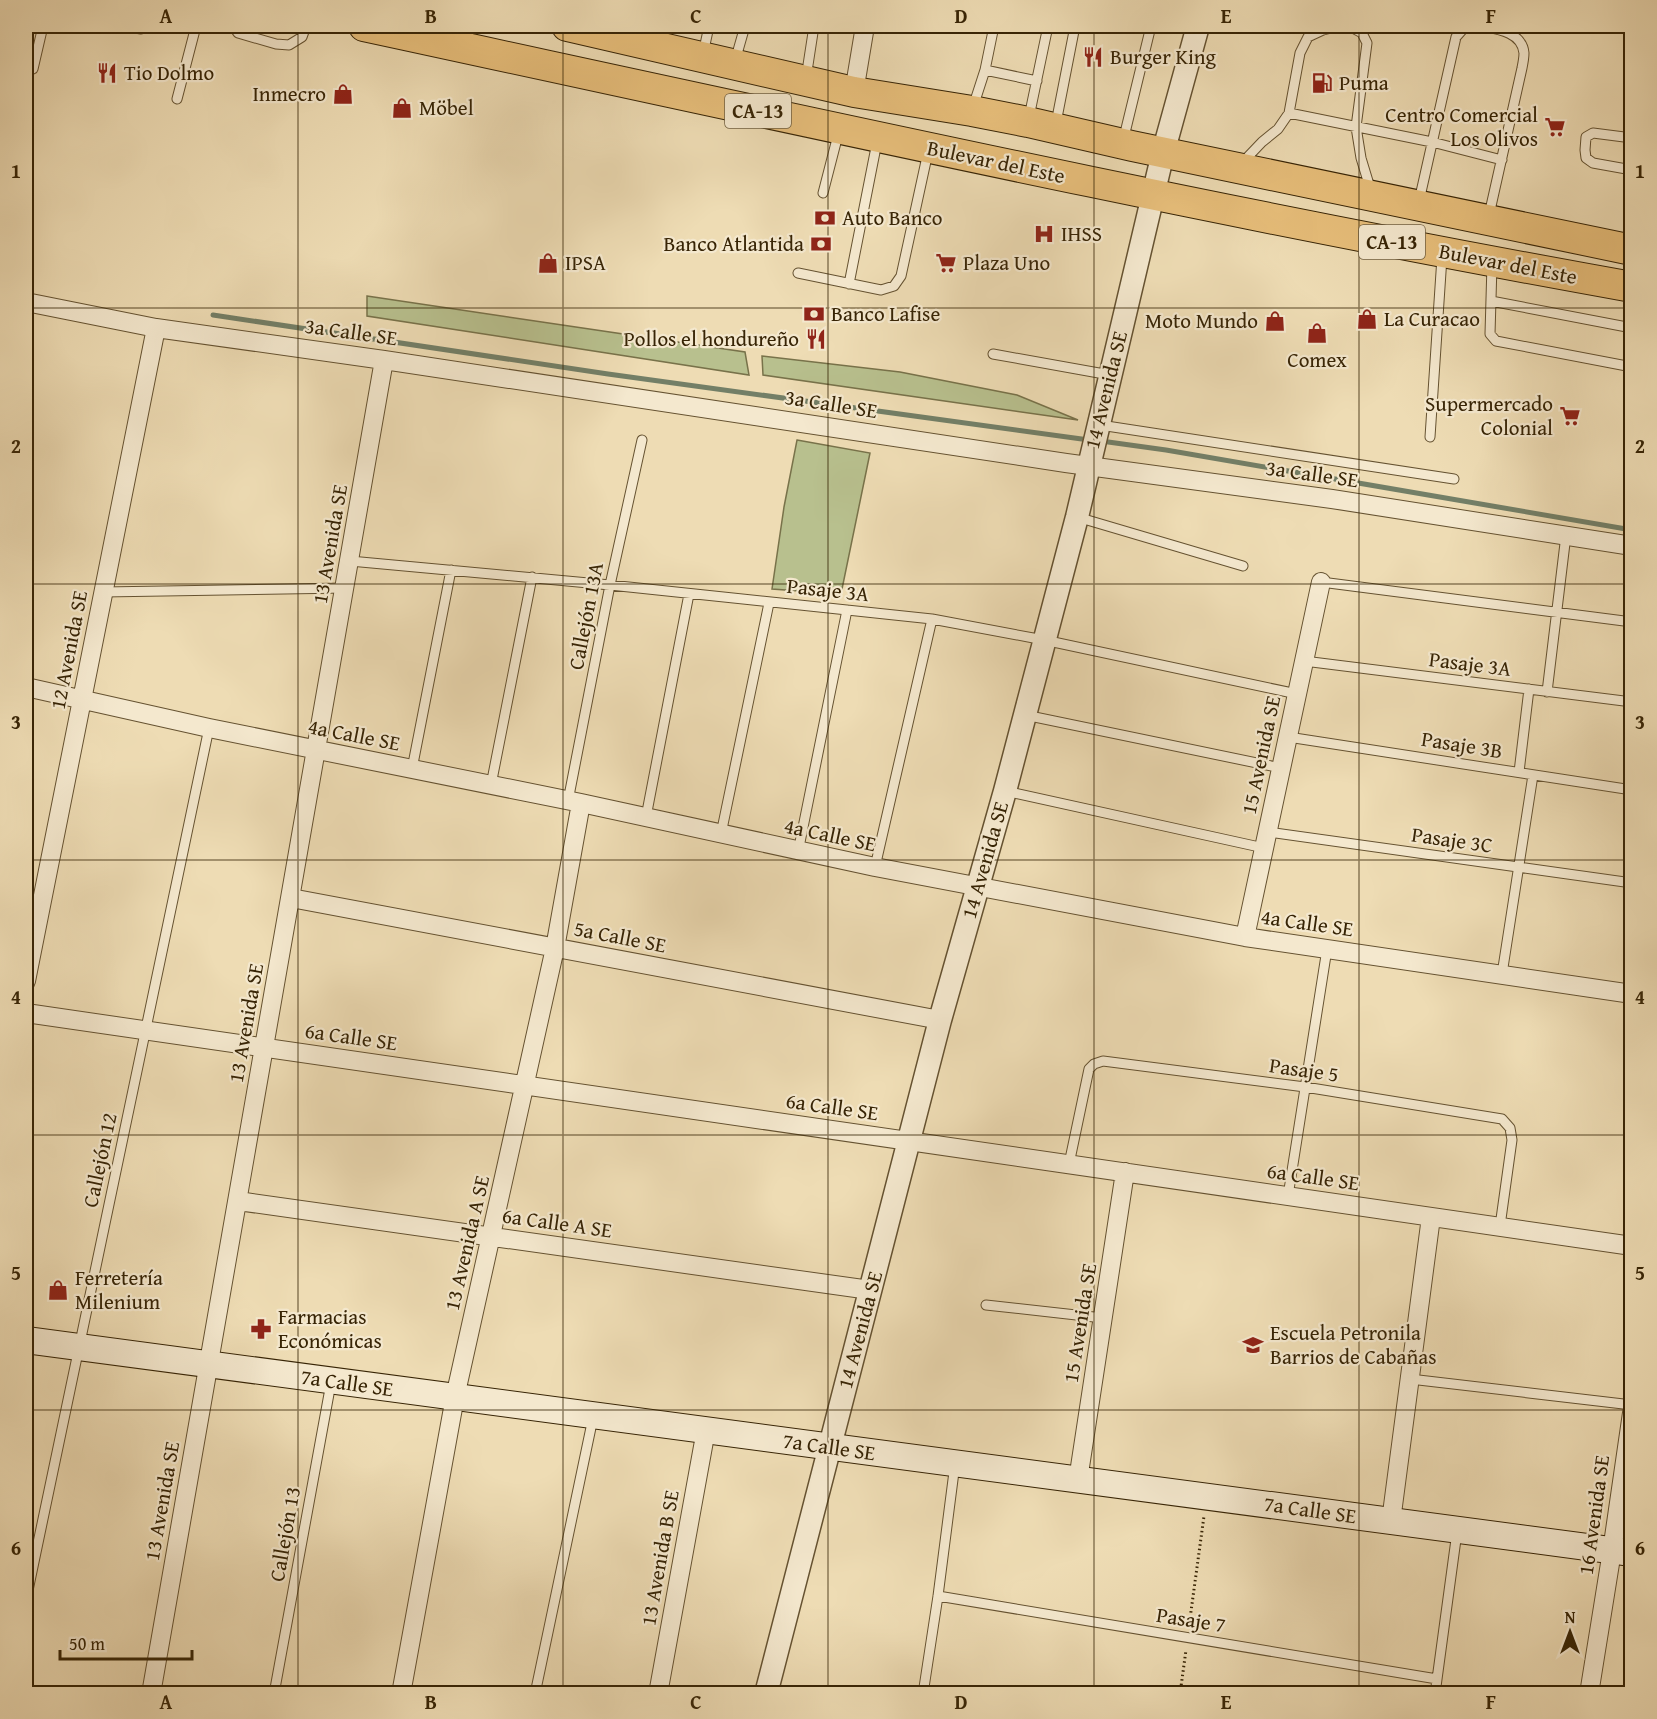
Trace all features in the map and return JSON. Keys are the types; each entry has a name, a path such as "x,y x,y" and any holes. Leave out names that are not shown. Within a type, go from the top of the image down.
{"highway":[{"name":"Bulevar del Este","path":"364,26 1153,195 1492,262 1632,287"},
{"name":"Bulevar del Este","path":"583,27 636,37 734,65 854,92 1042,125 1163,153 1632,250"}],"main road":[{"name":"7a Calle SE","path":"26,1340 830,1447 954,1471 1078,1480 1622,1552"}],"street":[{"path":"854,92 865,26"},
{"name":"14 Avenida SE","path":"766,1694 940,1020 1005,791 1077,517 1163,153 1197,26"},
{"name":"3a Calle SE","path":"26,302 156,327 1088,466 1332,499 1632,546"},
{"name":"12 Avenida SE","path":"26,981 156,327"},
{"name":"13 Avenida SE","path":"151,1694 384,360"},
{"name":"15 Avenida SE","path":"1245,937 1321,582"},
{"name":"4a Calle SE","path":"26,687 209,728 646,817 875,867 1245,937 1632,994"},
{"name":"13 Avenida A SE","path":"401,1694 454,1397 555,948 574,802"},
{"name":"5a Calle SE","path":"291,898 940,1020"},
{"name":"6a Calle SE","path":"26,1013 1632,1246"},
{"name":"15 Avenida SE","path":"1078,1480 1125,1172"},
{"name":"6a Calle A SE","path":"238,1201 870,1290"},
{"path":"1391,1521 1431,1216"},
{"name":"16 Avenida SE","path":"1589,1694 1622,1552 1632,1413"},
{"name":"13 Avenida B SE","path":"658,1694 706,1430"}],"lane":[{"path":"26,71 33,69 43,26"},
{"path":"123,26 141,29 146,26"},
{"path":"177,99 196,26"},
{"path":"233,26 238,33 276,44 289,45 302,37 306,26"},
{"path":"703,57 709,26"},
{"path":"734,65 745,26"},
{"path":"805,80 814,26"},
{"path":"972,111 986,70 994,26"},
{"path":"1042,125 1037,81 1038,65 1048,26"},
{"path":"1042,125 1075,26"},
{"path":"1123,144 1151,26"},
{"path":"1238,168 1262,142 1278,129 1289,113 1300,53 1308,37 1340,26"},
{"path":"1349,26 1362,33 1367,43 1356,127 1361,158 1373,196"},
{"path":"1418,206 1456,37 1464,28 1479,26 1508,32 1521,43 1524,53 1488,220"},
{"path":"986,70 1037,81"},
{"path":"1289,113 1432,142 1502,159"},
{"path":"823,193 840,128"},
{"path":"1632,138 1593,133 1586,137 1585,150 1586,158 1593,163 1632,170"},
{"path":"849,284 878,136"},
{"path":"798,273 881,290 894,285 902,276 929,148"},
{"path":"1430,438 1442,252"},
{"path":"1492,262 1490,334 1496,341 1632,367"},
{"path":"1491,301 1632,328"},
{"path":"993,354 1110,375"},
{"path":"1098,424 1454,479"},
{"name":"Callejón 13A","path":"574,802 610,585 642,440"},
{"path":"1077,517 1243,566"},
{"path":"1547,692 1566,535"},
{"name":"Pasaje 3A","path":"350,561 610,585 932,619 1044,640 1297,694"},
{"path":"412,769 452,570"},
{"path":"491,785 531,578"},
{"path":"1321,582 1632,622"},
{"path":"103,592 345,588"},
{"path":"646,817 689,594"},
{"path":"721,834 769,603"},
{"path":"798,852 847,610"},
{"path":"875,867 932,619"},
{"name":"Pasaje 3A","path":"1304,662 1632,702"},
{"path":"1519,772 1529,690"},
{"path":"1025,715 1281,768"},
{"name":"Callejón 12","path":"26,1600 209,728"},
{"name":"Pasaje 3B","path":"1288,737 1632,790"},
{"path":"1502,974 1533,775"},
{"name":"Pasaje 3C","path":"1005,791 1266,840 1632,883"},
{"path":"1288,1196 1327,949"},
{"name":"Pasaje 5","path":"1069,1164 1089,1069 1094,1064 1103,1061 1305,1087 1502,1119 1510,1128 1512,1140 1500,1227"},
{"path":"986,1305 1103,1318"},
{"path":"1410,1379 1632,1406"},
{"name":"Callejón 13","path":"274,1694 331,1380"},
{"path":"535,1694 593,1416"},
{"path":"923,1694 954,1471"},
{"path":"1436,1694 1457,1530"},
{"name":"Pasaje 7","path":"938,1596 1437,1679"}],"path":[{"path":"1180,1694 1206,1497"}],"green space":[{"path":"367,296 745,352 749,375 367,316"},
{"path":"762,356 900,372 1017,395 1078,420 763,375"},
{"path":"797,440 870,453 841,594 772,589"}],"waterway":[{"path":"213,315 608,374 1089,440"},
{"path":"1101,441 1166,450 1632,530"}],"place":[{"name":"Burger King","path":"1093,57"},
{"name":"Tio Dolmo","path":"107,73"},
{"name":"Puma","path":"1322,83"},
{"name":"Inmecro","path":"343,94"},
{"name":"Möbel","path":"402,108"},
{"name":"Centro Comercial Los Olivos","path":"1555,127"},
{"name":"Auto Banco","path":"825,218"},
{"name":"IHSS","path":"1044,234"},
{"name":"Banco Atlantida","path":"821,244"},
{"name":"IPSA","path":"548,263"},
{"name":"Plaza Uno","path":"946,263"},
{"name":"Banco Lafise","path":"814,314"},
{"name":"La Curacao","path":"1367,319"},
{"name":"Moto Mundo","path":"1275,321"},
{"name":"Comex","path":"1317,333"},
{"name":"Pollos el hondureño","path":"816,339"},
{"name":"Supermercado Colonial","path":"1570,416"},
{"name":"Ferretería Milenium","path":"58,1290"},
{"name":"Farmacias Económicas","path":"261,1329"},
{"name":"Escuela Petronila Barrios de Cabañas","path":"1253,1345"}]}
